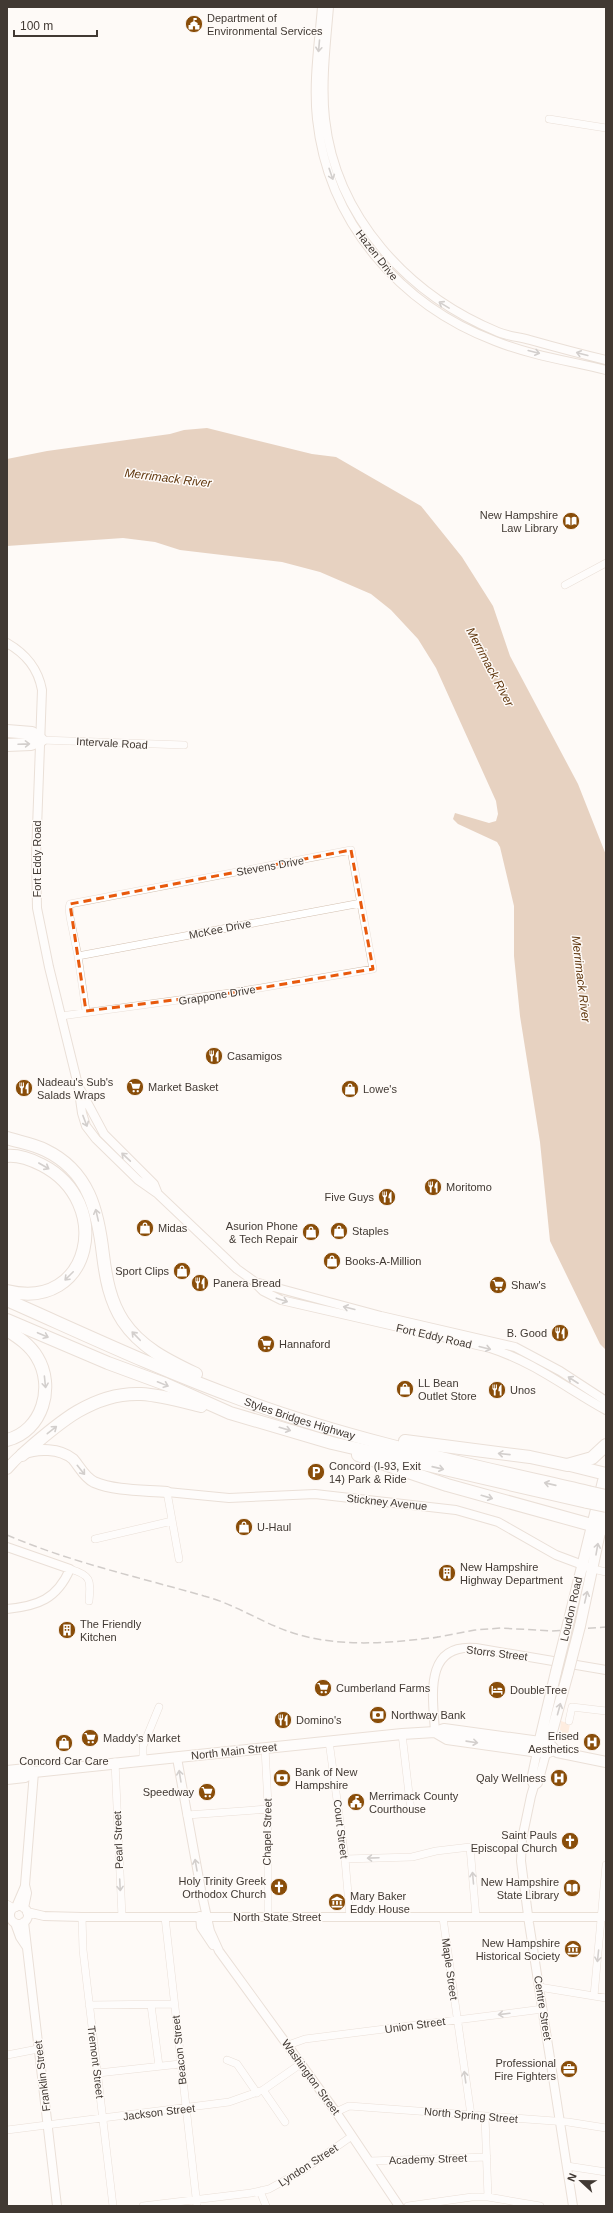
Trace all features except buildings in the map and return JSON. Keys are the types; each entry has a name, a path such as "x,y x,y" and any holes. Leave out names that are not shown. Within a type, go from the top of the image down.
{"highway":[{"path":"7,732 32,733 40,740 32,744 7,745"},
{"path":"7,1138 36,1147 56,1156 83,1183 97,1214 110,1296 130,1330 152,1351 217,1384 240,1399"},
{"path":"7,1156 23,1157 35,1161 57,1175 74,1194 84,1218 86,1230 82,1256 73,1272 64,1281 41,1292 28,1294 7,1291"},
{"name":"Styles Bridges Highway","path":"7,1300 157,1366 240,1399 318,1425 588,1497 606,1505"},
{"name":"Styles Bridges Highway","path":"7,1320 108,1363 165,1384 230,1413 332,1443 588,1497 606,1496"},
{"path":"7,1330 24,1342 37,1357 43,1371 45,1388 43,1406 34,1422 21,1435 7,1440"},
{"path":"22,1455 73,1414 108,1398 140,1394 160,1396 230,1413"},
{"path":"318,1425 440,1447 530,1457 606,1474"},
{"path":"332,1443 368,1459 440,1483 599,1528"},
{"path":"567,1465 592,1458 606,1445"}],"main road":[{"path":"7,1469 22,1455 37,1450 48,1450 72,1459 89,1479 95,1482 107,1486 167,1492"},
{"name":"Loudon Road","path":"545,1748 568,1673 594,1569 603,1481 606,1478"},
{"name":"Loudon Road","path":"545,1748 556,1672 582,1564 599,1528 606,1505"},
{"name":"North Main Street","path":"7,1779 25,1777 34,1772 114,1762 177,1758 329,1741 435,1732 447,1739 545,1748 606,1762"},
{"name":"North Main Street","path":"7,1771 26,1769 34,1772"}],"street":[{"name":"Hazen Drive","path":"322,7 316,87 317,119 329,169 343,205 366,244 382,264 414,296 437,313 463,327 507,345 606,370"},
{"name":"Hazen Drive","path":"329,7 325,75 326,127 334,160 347,194 378,245 413,282 439,302 466,317 500,332 606,360"},
{"path":"549,119 606,128"},
{"path":"565,585 606,563"},
{"name":"Fort Eddy Road","path":"7,643 24,655 37,672 41,681 43,703 40,740 36,898 41,929 78,1085 80,1106 86,1126 138,1180 158,1194 263,1291 281,1300 514,1356 545,1372 606,1410"},
{"name":"Intervale Road","path":"40,740 184,745"},
{"name":"Stevens Drive","path":"78,956 68,908 70,904 351,850 373,969"},
{"name":"McKee Drive","path":"78,956 361,902"},
{"path":"78,956 86,1012"},
{"name":"Grappone Drive","path":"61,1016 230,993 373,969"},
{"name":"Fort Eddy Road","path":"255,1282 365,1312 515,1347 560,1371 606,1401"},
{"path":"167,1492 179,1559"},
{"name":"Stickney Avenue","path":"167,1492 229,1498 315,1494 456,1510 498,1522 556,1554 594,1569"},
{"path":"95,1539 172,1521"},
{"path":"7,1547 85,1574 88,1578 89,1601"},
{"path":"7,1609 38,1603 51,1596 61,1586 70,1569"},
{"path":"594,1569 606,1572"},
{"name":"Storrs Street","path":"435,1732 435,1670 446,1655 457,1649 476,1648 606,1670"},
{"path":"143,1760 143,1746 159,1707"},
{"path":"569,1721 572,1707 606,1711"},
{"path":"402,1734 412,1810"},
{"name":"Court Street","path":"329,1741 345,1859 350,1917"},
{"name":"Chapel Street","path":"265,1748 268,1809 268,1917"},
{"name":"Centre Street","path":"545,1748 531,1780 534,1786 521,1850 528,1917 573,2206"},
{"name":"Washington Street","path":"177,1758 204,1916 210,1931 220,1950 302,2063 370,2161 399,2206"},
{"name":"Pearl Street","path":"114,1762 122,1917"},
{"name":"Franklin Street","path":"34,1772 26,1885 17,1912 26,1946 57,2206"},
{"path":"187,1815 268,1809"},
{"path":"345,1859 412,1857 436,1851 470,1847 476,1917"},
{"path":"594,1996 604,1917 606,1865"},
{"name":"Franklin Street","path":"17,1912 10,1916 26,1946"},
{"name":"North State Street","path":"12,1921 17,1912 44,1916 82,1917 604,1917"},
{"name":"Tremont Street","path":"82,1917 83,1950 113,2206"},
{"name":"Beacon Street","path":"165,1917 196,2203"},
{"name":"Maple Street","path":"444,1918 471,2116"},
{"path":"539,1987 606,1998"},
{"path":"90,2005 174,2004"},
{"path":"151,2005 159,2066"},
{"name":"Union Street","path":"288,2045 305,2039 457,2019 543,2010"},
{"path":"7,2055 38,2049"},
{"path":"227,2060 237,2064 285,2122"},
{"name":"Jackson Street","path":"7,2130 228,2102 260,2091 302,2063"},
{"path":"98,2073 180,2064"},
{"name":"North Spring Street","path":"336,2112 348,2106 485,2117 560,2121 606,2128"},
{"path":"485,2117 488,2197"},
{"name":"Lyndon Street","path":"143,2206 196,2203 260,2191 302,2171 352,2136"},
{"name":"Academy Street","path":"370,2161 487,2157"},
{"path":"567,2166 606,2172"},
{"path":"260,2191 266,2206"},
{"path":"408,2206 453,2199 488,2197 540,2206"}],"highlighted area":[{"path":"351,850 373,969 230,993 86,1011 70,904"}],"shaded area":[{"path":"561,1721 570,1724 567,1740 559,1738"}],"water":[{"name":"Merrimack River","path":"207,428 312,454 336,457 421,506 462,557 493,606 510,656 578,784 606,855 606,1350 600,1344 550,1241 540,1142 520,1016 514,956 514,906 500,847 497,842 458,824 453,819 455,813 489,823 496,821 498,814 496,801 436,668 418,639 391,610 371,594 320,572 282,562 180,550 155,542 123,538 7,546 7,459 47,451 170,434 184,430"}],"railway":[{"path":"7,1535 31,1545 80,1561 215,1599 282,1629 311,1638 328,1641 365,1643 438,1637"},
{"path":"433,1638 475,1630 501,1628 552,1631 606,1627"}],"place":[{"name":"Department of Environmental Services","path":"194,24"},
{"name":"New Hampshire Law Library","path":"571,521"},
{"name":"Casamigos","path":"214,1056"},
{"name":"Market Basket","path":"135,1087"},
{"name":"Nadeau's Sub's Salads Wraps","path":"24,1088"},
{"name":"Lowe's","path":"350,1089"},
{"name":"Moritomo","path":"433,1187"},
{"name":"Five Guys","path":"387,1197"},
{"name":"Midas","path":"145,1228"},
{"name":"Staples","path":"339,1231"},
{"name":"Asurion Phone & Tech Repair","path":"311,1232"},
{"name":"Books-A-Million","path":"332,1261"},
{"name":"Sport Clips","path":"182,1271"},
{"name":"Panera Bread","path":"200,1283"},
{"name":"Shaw's","path":"498,1285"},
{"name":"B. Good","path":"560,1333"},
{"name":"Hannaford","path":"266,1344"},
{"name":"LL Bean Outlet Store","path":"405,1389"},
{"name":"Unos","path":"497,1390"},
{"name":"Concord (I-93, Exit 14) Park & Ride","path":"316,1472"},
{"name":"U-Haul","path":"244,1527"},
{"name":"New Hampshire Highway Department","path":"447,1573"},
{"name":"The Friendly Kitchen","path":"67,1630"},
{"name":"Cumberland Farms","path":"323,1688"},
{"name":"DoubleTree","path":"497,1690"},
{"name":"Northway Bank","path":"378,1715"},
{"name":"Domino's","path":"283,1720"},
{"name":"Maddy's Market","path":"90,1738"},
{"name":"Erised Aesthetics","path":"592,1742"},
{"name":"Concord Car Care","path":"64,1743"},
{"name":"Bank of New Hampshire","path":"282,1778"},
{"name":"Qaly Wellness","path":"559,1778"},
{"name":"Speedway","path":"207,1792"},
{"name":"Merrimack County Courthouse","path":"356,1802"},
{"name":"Saint Pauls Episcopal Church","path":"570,1841"},
{"name":"Holy Trinity Greek Orthodox Church","path":"279,1887"},
{"name":"New Hampshire State Library","path":"572,1888"},
{"name":"Mary Baker Eddy House","path":"337,1902"},
{"name":"New Hampshire Historical Society","path":"573,1949"},
{"name":"Professional Fire Fighters","path":"569,2069"}]}
